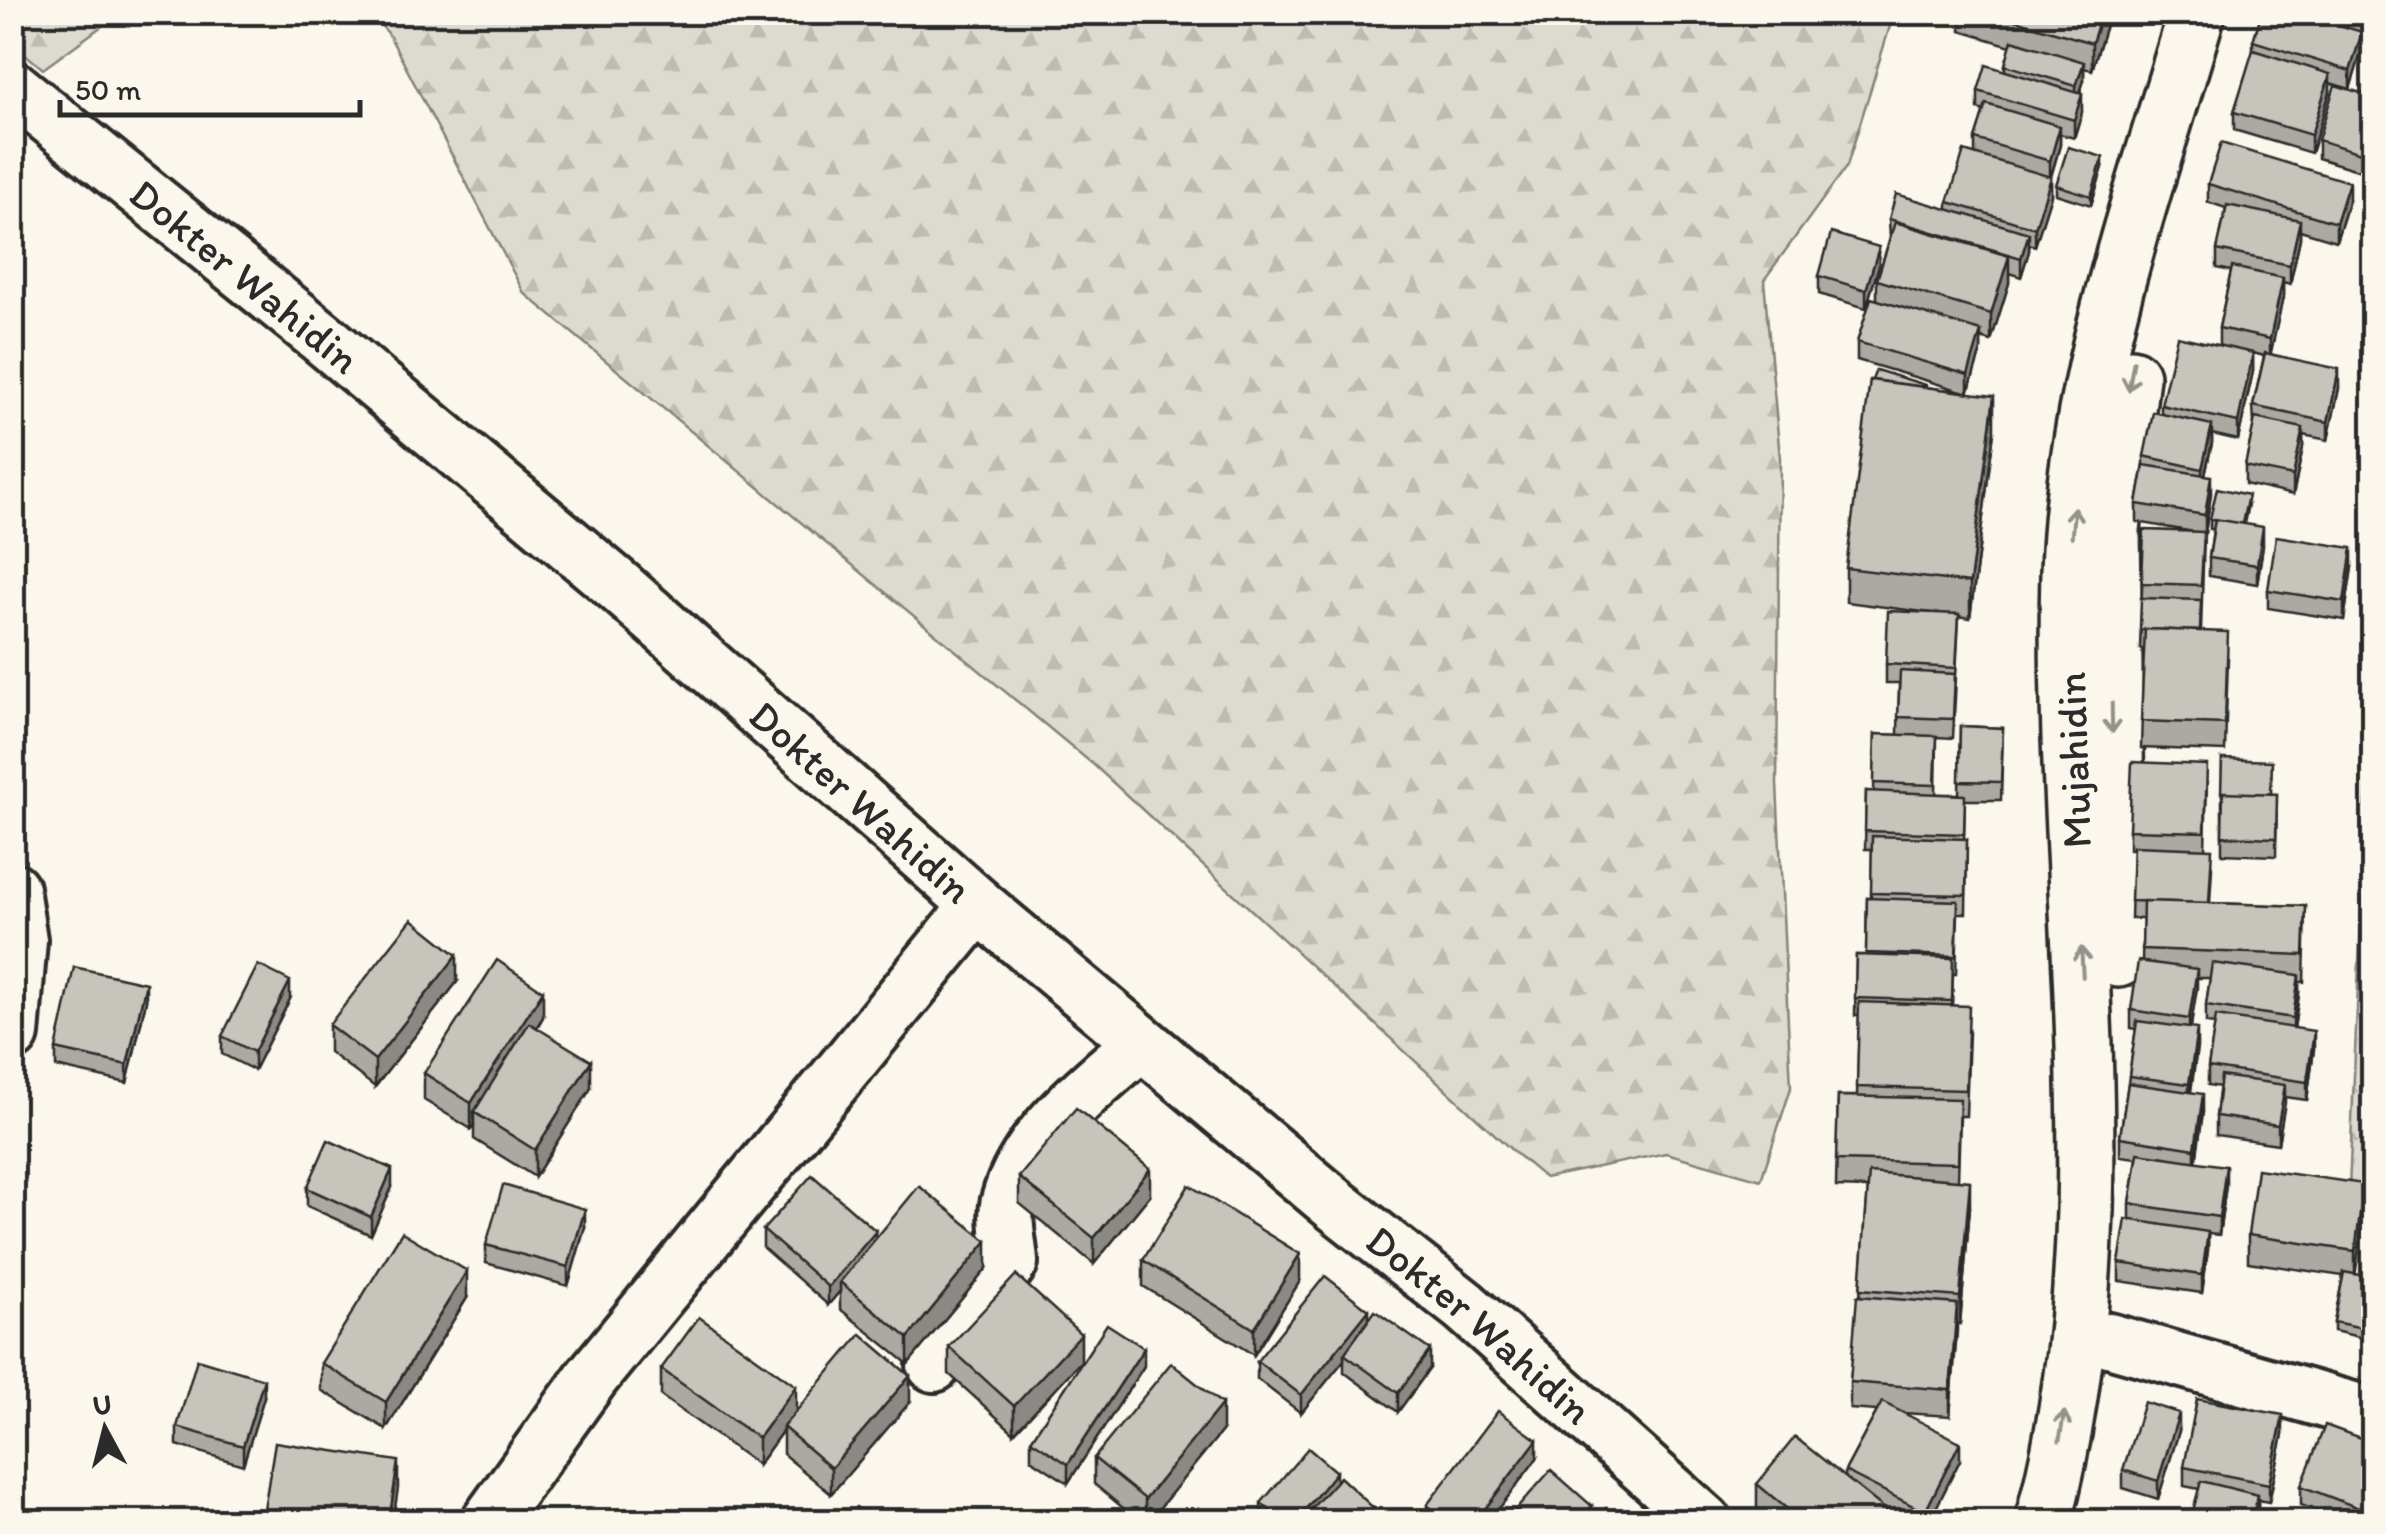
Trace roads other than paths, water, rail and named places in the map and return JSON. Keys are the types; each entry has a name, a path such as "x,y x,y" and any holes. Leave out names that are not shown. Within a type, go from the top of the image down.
{"main road":[{"name":"Mujahidin","path":"2043,1522 2076,1325 2084,1201 2084,1010 2069,655 2074,510 2092,382 2111,294 2197,12"},
{"name":"Mujahidin","path":"2082,1522 2104,1399 2118,1174 2111,638 2115,482 2147,299 2232,12"}],"street":[{"name":"Dokter Wahidin","path":"12,87 587,560 978,905 1464,1306 1705,1522"},
{"path":"12,889 20,940 12,1034"},
{"path":"488,1522 592,1376 978,905"},
{"path":"934,1365 1011,1262 1006,1204 1038,1143 1072,1104 1142,1042"},
{"path":"2108,1340 2374,1415"}]}
